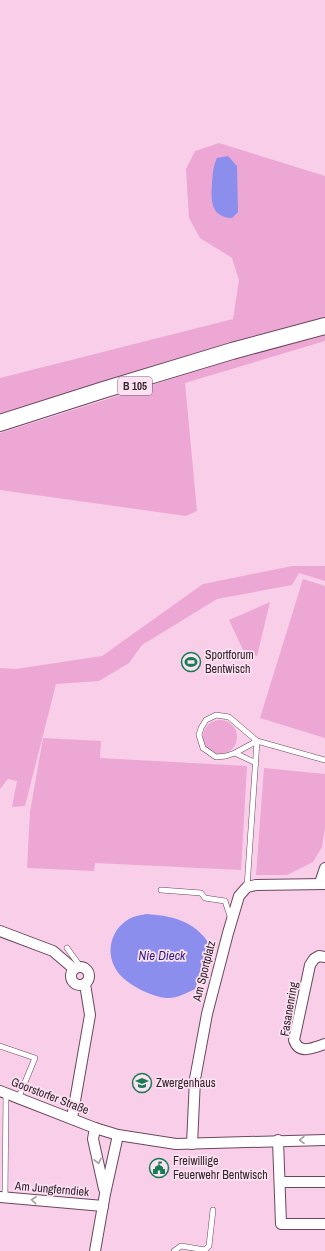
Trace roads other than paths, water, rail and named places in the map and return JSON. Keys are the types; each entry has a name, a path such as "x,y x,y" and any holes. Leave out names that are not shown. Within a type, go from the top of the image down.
{"highway":[{"name":"B 105","path":"0,424 118,385 232,351 325,326"},
{"name":"B 105","path":"0,430 234,355 269,342"}],"street":[{"path":"247,887 256,885 322,883 325,868"},
{"name":"Am Sportplatz","path":"192,1144 195,1078 207,1014 231,921 239,896 247,887"},
{"path":"0,931 53,951 77,968 87,970 89,973 88,981 85,984 90,1015 72,1118"},
{"name":"Fasanenring","path":"325,957 319,956 314,959 310,966 294,1040 296,1046 300,1049 307,1049 325,1044"},
{"path":"77,968 70,976 74,983 81,985 85,984"},
{"name":"Goorstorfer Straße","path":"3,1092 95,1128 93,1139 105,1194"},
{"path":"95,1128 118,1135 176,1144 278,1140 325,1140"},
{"name":"Goorstorfer Straße","path":"95,1251 105,1194 118,1135"},
{"path":"278,1140 281,1224 325,1224"},
{"path":"280,1182 325,1182"},
{"name":"Am Jungferndiek","path":"2,1197 103,1206"}],"lane":[{"path":"257,741 235,753 216,757 203,748 199,735 206,720 216,715 229,716 257,741 325,760"},
{"path":"247,887 257,741"},
{"path":"235,753 256,763"},
{"path":"161,890 201,893 205,898 225,901 231,921"},
{"path":"67,948 77,968"},
{"path":"0,1046 35,1058 18,1099"},
{"path":"2,1197 3,1092"},
{"path":"174,1251 181,1246 204,1250 207,1249 209,1246 213,1210"}],"water":[{"path":"228,156 237,166 238,212 232,218 219,214 213,206 212,201 213,173 217,158"},
{"name":"Nie Dieck","path":"147,914 166,916 183,921 197,930 210,945 195,989 173,998 160,997 137,988 122,977 116,970 111,954 113,938 122,924 129,919 135,916"}],"place":[{"name":"Sportforum Bentwisch","path":"191,662"},
{"name":"Zwergenhaus","path":"142,1083"},
{"name":"Freiwillige Feuerwehr Bentwisch","path":"159,1168"}]}
